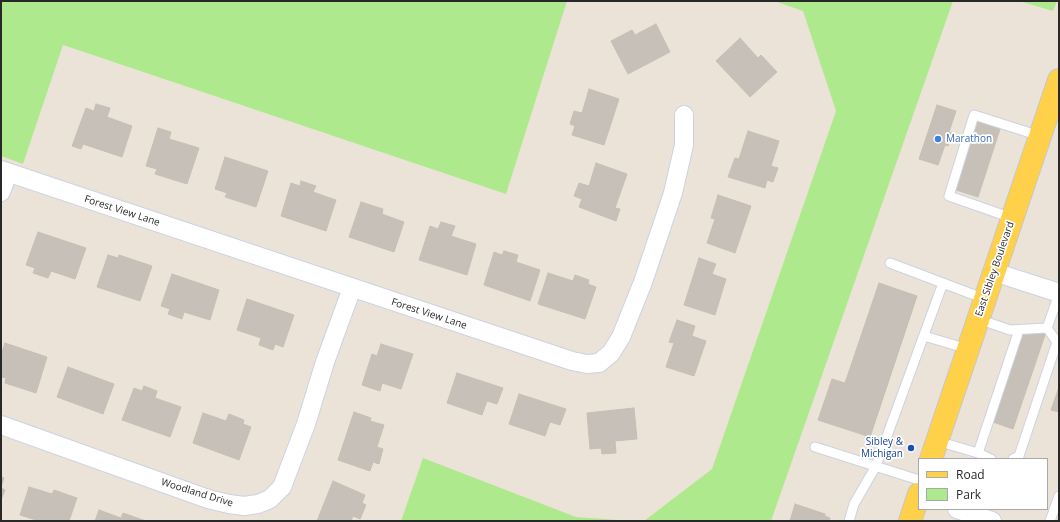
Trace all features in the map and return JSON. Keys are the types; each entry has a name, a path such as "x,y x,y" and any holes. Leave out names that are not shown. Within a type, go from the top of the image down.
{"main road":[{"name":"East Sibley Boulevard","path":"934,450 1059,80"},
{"path":"910,521 918,495"}],"street":[{"name":"Forest View Lane","path":"4,172 572,361 587,364 599,363 611,353 620,337 651,259 673,193 684,145 684,115"},
{"path":"1,192 4,172"},
{"path":"994,272 1059,293"},
{"name":"Woodland Drive","path":"1,425 208,499 244,506 258,504 270,499 282,487 306,424 325,362 352,288"},
{"path":"961,510 986,516"}],"lane":[{"path":"1012,218 949,196 974,115 1040,136"},
{"path":"890,264 943,284 982,309 1010,330 1047,328"},
{"path":"849,521 854,504 876,466 943,284"},
{"path":"1047,328 1059,293"},
{"path":"1015,458 1019,456 1057,342 1047,328"},
{"path":"978,453 1019,330"},
{"path":"924,336 968,349"},
{"path":"815,447 876,466 918,491"},
{"path":"934,450 978,453 989,458"},
{"path":"1050,521 1059,496"}],"green space":[{"path":"1,1 567,1 506,194 63,45 23,164 1,156"},
{"path":"774,1 953,1 771,521 644,521 712,469 836,111 803,11"},
{"path":"1019,1 1057,1 1053,11"},
{"path":"423,458 576,517 633,521 401,521"}],"building":[{"path":"656,24 670,52 628,74 611,41 632,30 635,35"},
{"path":"740,38 758,58 761,55 777,72 750,97 716,61"},
{"path":"589,89 619,99 604,145 572,135 575,126 570,124 574,111 582,113"},
{"path":"96,104 110,108 107,117 132,126 122,157 83,144 81,149 72,146 86,108 94,111"},
{"name":"Marathon","path":"937,105 956,111 949,132 952,133 948,146 945,145 938,165 919,159"},
{"name":"Marathon","path":"979,119 1001,126 978,197 956,190"},
{"path":"158,128 171,132 169,139 199,148 187,184 155,174 157,169 146,166"},
{"path":"748,131 779,141 771,166 778,168 773,182 767,180 765,188 728,177 735,158 739,159"},
{"path":"225,157 268,171 256,207 225,197 227,193 215,189"},
{"path":"596,163 627,174 615,208 620,209 616,221 579,207 582,199 574,196 579,183 589,186"},
{"path":"301,181 316,186 313,192 336,200 326,231 281,216 291,183 300,186"},
{"path":"718,195 751,206 735,253 707,243 715,219 711,218"},
{"path":"361,202 383,209 382,214 404,222 394,252 349,237"},
{"path":"441,222 455,226 451,236 476,244 467,275 419,260 430,226 438,229"},
{"path":"38,232 86,248 75,279 51,271 48,278 33,273 35,268 26,265"},
{"path":"504,251 518,255 516,262 540,270 530,301 484,285 494,252 502,255"},
{"path":"108,255 118,258 119,255 152,266 140,301 97,287"},
{"path":"699,258 716,264 712,274 726,279 715,315 684,305"},
{"path":"548,273 573,281 575,275 589,280 588,284 596,287 585,319 538,304"},
{"path":"172,274 219,290 210,320 184,312 182,319 168,314 170,309 161,306"},
{"path":"879,283 917,296 870,437 818,420 832,379 845,383"},
{"path":"247,299 294,315 283,347 275,344 273,350 259,345 261,338 237,330"},
{"path":"677,320 695,326 692,336 706,341 694,376 666,367 674,343 669,342"},
{"path":"1026,325 1046,332 1013,429 993,422"},
{"path":"5,343 47,357 36,393 5,383 6,378 1,377 1,355"},
{"path":"381,344 413,354 401,389 382,383 380,391 362,385 372,354 377,356"},
{"path":"68,367 114,384 103,414 57,397"},
{"path":"457,373 503,388 497,404 487,401 482,415 447,403"},
{"path":"144,386 157,391 155,398 181,407 170,437 122,420 134,388 142,391"},
{"path":"1059,387 1059,412 1051,410"},
{"path":"519,394 566,409 560,425 550,422 545,436 509,424"},
{"path":"634,408 637,439 615,441 616,453 602,454 601,448 590,449 587,413"},
{"path":"354,412 371,418 370,421 384,425 377,447 383,449 379,464 373,462 370,471 338,460"},
{"path":"203,413 226,421 229,414 244,420 243,424 251,427 239,460 193,443"},
{"path":"1,477 4,478 1,487"},
{"path":"333,481 365,495 362,503 366,505 360,519 353,516 351,521 317,521"},
{"path":"29,487 52,494 54,490 77,498 69,521 39,521 20,515"},
{"path":"1,488 5,490 1,500"},
{"path":"795,504 825,514 825,516 830,518 829,521 790,521"},
{"path":"99,510 121,518 123,513 146,521 95,521"}],"place":[{"name":"Marathon","path":"938,139"},
{"name":"Sibley & Michigan","path":"911,448"}]}
